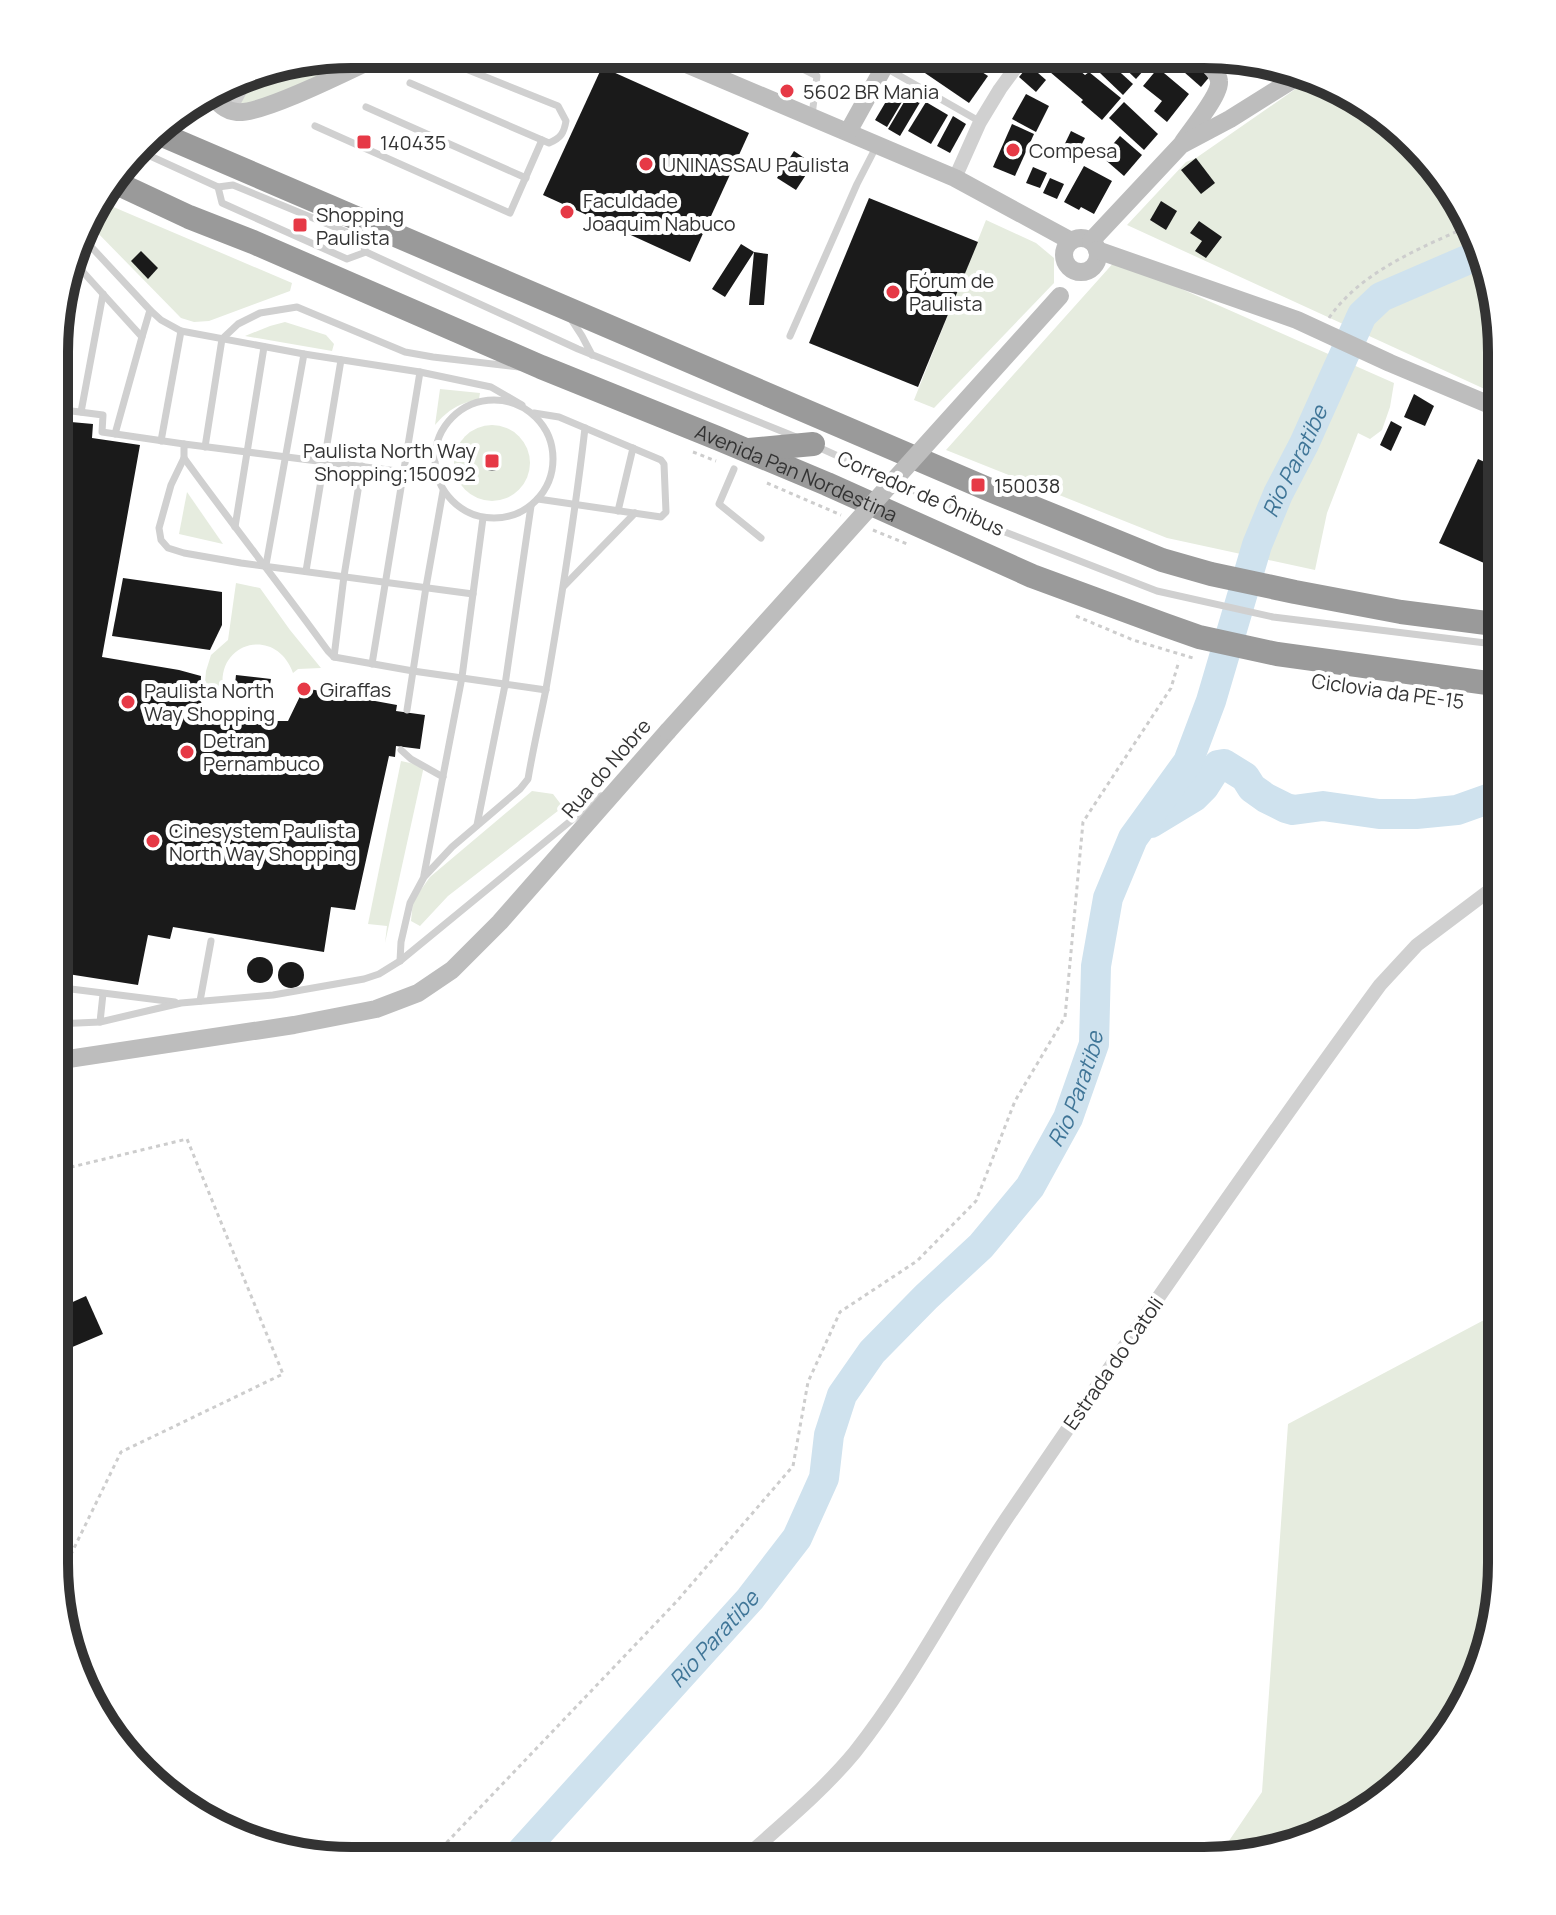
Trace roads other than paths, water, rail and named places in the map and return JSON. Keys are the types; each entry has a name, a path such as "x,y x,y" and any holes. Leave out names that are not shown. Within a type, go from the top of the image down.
{"highway":[{"path":"167,137 1162,560 1295,592 1401,612 1488,623"},
{"name":"Avenida Pan Nordestina","path":"122,186 541,367 740,460 1032,576 1199,637 1277,654 1488,683"},
{"path":"740,460 813,444"}],"main road":[{"path":"848,132 885,68"},
{"path":"1094,246 1181,145 1218,91 1219,81 1211,68"},
{"path":"218,102 229,111 241,113 270,105 351,69"},
{"path":"697,69 955,178 1071,241"},
{"path":"1181,145 1290,81"},
{"path":"1209,104 1230,119"},
{"path":"1064,292 1064,251 1071,241 1081,238 1094,246 1297,320 1488,404"},
{"path":"1065,262 1079,272 1090,269 1097,260 1094,246"},
{"name":"Rua do Nobre","path":"68,1059 294,1025 376,1009 418,993 452,970 500,922 1064,292 1090,269"}],"street":[{"path":"955,178 980,122 1014,68"},
{"path":"229,111 240,91"},
{"name":"Estrada do Catoli","path":"758,1847 820,1789 856,1750 1016,1504 1380,985 1417,945 1488,892"}],"lane":[{"path":"802,68 817,76 812,117"},
{"path":"900,68 980,122"},
{"path":"410,83 549,143 564,133 566,121 558,106 466,69"},
{"path":"366,107 526,178"},
{"path":"315,126 510,213 542,140"},
{"path":"790,336 877,145"},
{"name":"Corredor de Ônibus","path":"147,155 218,187 233,185 359,237 366,252 592,355 813,444 1005,532 1157,591 1291,619 1488,643"},
{"name":"Corredor de Ônibus","path":"218,187 222,203 347,259 366,252"},
{"path":"89,245 150,310 181,331 491,387 522,405 541,422 552,447 554,461 546,488 531,506 508,517 483,518 467,513 453,504 436,476 434,457 437,439 460,410 477,402 503,400 522,405"},
{"path":"81,269 142,337"},
{"path":"81,412 103,294"},
{"path":"560,305 592,355"},
{"path":"205,447 222,339 238,324 260,313 297,307 405,352 511,367 541,367"},
{"path":"115,434 150,310"},
{"path":"161,441 181,331"},
{"path":"235,527 264,347"},
{"path":"266,565 304,354"},
{"path":"306,571 341,360"},
{"path":"372,664 420,372"},
{"path":"68,410 103,415 102,432 436,476"},
{"path":"531,413 559,417 663,462 666,512 662,517 538,499"},
{"path":"400,961 410,903 424,877 528,779 563,587 585,428"},
{"path":"184,444 184,458 171,485 159,528 161,540 168,548 184,553 473,594"},
{"path":"618,511 633,448"},
{"path":"184,458 334,657 546,690"},
{"path":"740,460 719,504 761,538"},
{"path":"334,657 362,466"},
{"path":"407,710 443,491"},
{"path":"477,825 505,685 531,506"},
{"path":"563,587 635,513"},
{"path":"424,877 462,677 483,518"},
{"path":"401,750 443,777"},
{"path":"68,1023 100,1022 181,1003 273,995 379,974 400,961 634,769"},
{"path":"200,1001 211,941"},
{"path":"68,989 181,1003"},
{"path":"100,1022 103,994"}],"waterway":[{"name":"Rio Paratibe","path":"526,1847 750,1599 797,1538 824,1478 829,1435 842,1395 872,1352 981,1246 1030,1187 1068,1118 1094,1044 1096,966 1108,898 1133,838 1188,762 1211,701 1257,545 1362,315 1381,297 1472,258"},
{"path":"1151,823 1194,797 1218,765 1224,764 1245,777 1252,788 1266,798 1293,810 1323,806 1379,814 1416,814 1457,810 1488,799"}],"place":[{"name":"5602 BR Mania","path":"787,91"},
{"name":"140435","path":"364,142"},
{"name":"Compesa","path":"1013,150"},
{"name":"UNINASSAU Paulista","path":"646,164"},
{"name":"Faculdade Joaquim Nabuco","path":"567,212"},
{"name":"Shopping Paulista","path":"300,225"},
{"name":"Fórum de Paulista","path":"893,292"},
{"name":"Paulista North Way Shopping;150092","path":"492,461"},
{"name":"150038","path":"978,485"},
{"name":"Giraffas","path":"304,689"},
{"name":"Paulista North Way Shopping","path":"128,702"},
{"name":"Detran Pernambuco","path":"187,752"},
{"name":"Cinesystem Paulista North Way Shopping","path":"153,841"}]}
